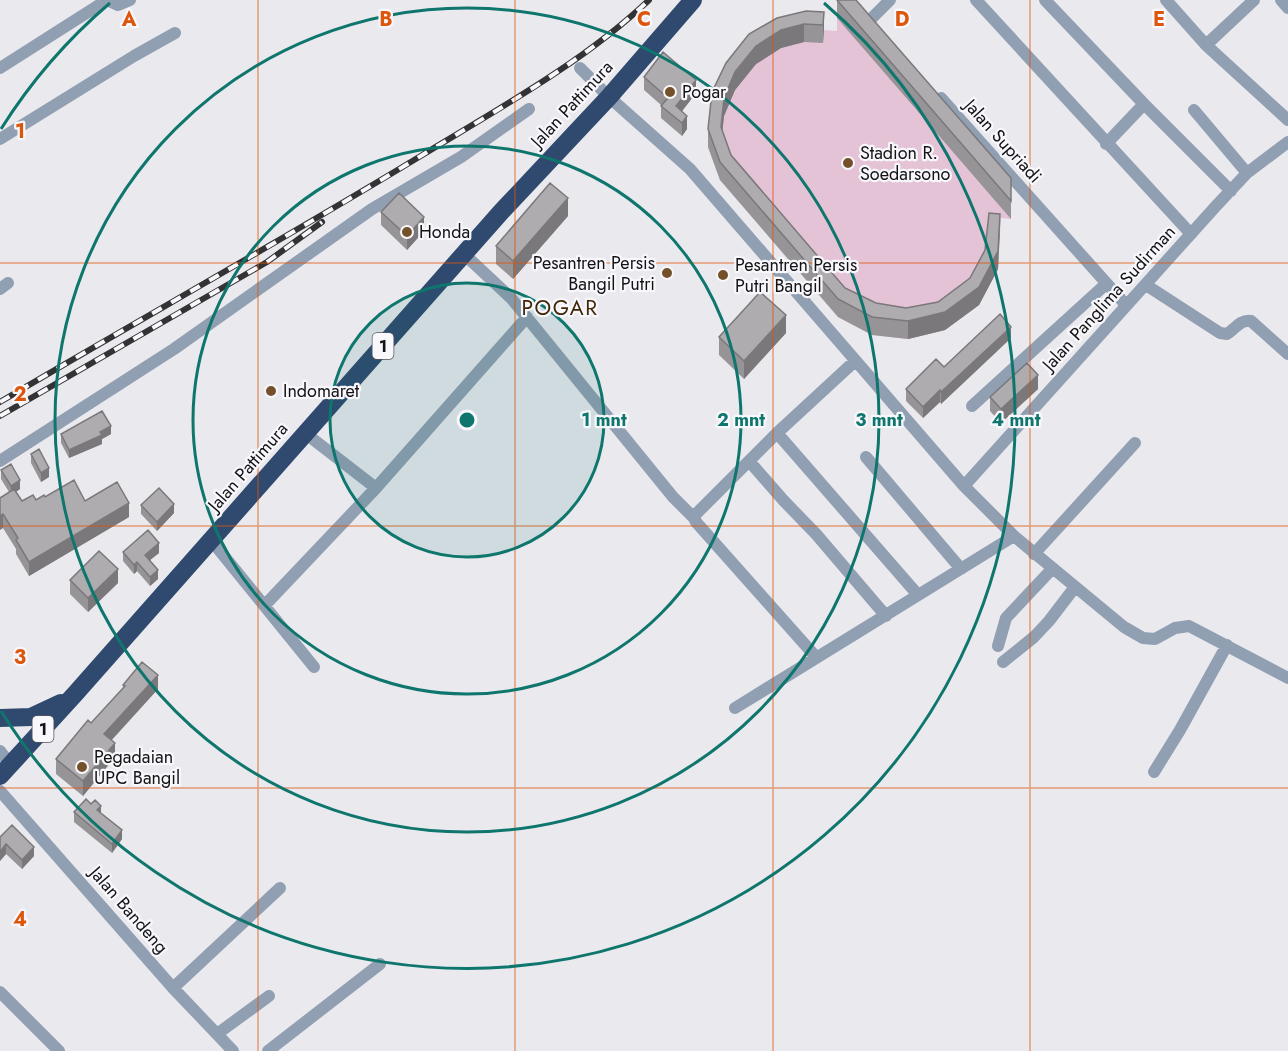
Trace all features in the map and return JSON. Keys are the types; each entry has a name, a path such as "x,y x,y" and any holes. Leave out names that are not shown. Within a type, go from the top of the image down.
{"highway":[{"name":"Jalan Pattimura","path":"75,694 464,254 609,97 693,0"},
{"name":"1","path":"0,718 31,717 75,694"},
{"name":"1","path":"3,764 75,694"}],"street":[{"path":"0,68 107,0 118,5 130,0"},
{"path":"860,6 875,24 890,0"},
{"path":"976,0 1191,234"},
{"path":"1045,0 1144,104 1231,190"},
{"path":"1206,45 1254,0"},
{"path":"1281,0 1288,8"},
{"path":"1169,1 1206,45 1288,120"},
{"path":"0,139 175,33"},
{"path":"580,68 690,169 964,486 1034,554 1124,627 1143,638 1155,639 1175,628 1189,626 1288,678"},
{"name":"Jalan Supriadi","path":"934,90 1126,305"},
{"path":"1106,144 1144,104"},
{"path":"0,461 174,349 372,209 461,157 529,109"},
{"path":"1194,110 1247,173"},
{"name":"Jalan Panglima Sudirman","path":"964,486 1247,173 1288,142"},
{"path":"464,254 512,298 673,497 816,657"},
{"path":"972,406 1106,284"},
{"path":"1146,285 1220,333 1227,334 1241,322 1251,321 1288,354"},
{"path":"265,605 376,488 527,317"},
{"path":"694,518 777,433 855,361"},
{"path":"305,433 376,488"},
{"path":"777,433 918,595"},
{"path":"1034,554 1136,443"},
{"path":"866,457 961,569"},
{"path":"749,461 816,534 886,616"},
{"path":"735,708 1014,536"},
{"path":"211,540 314,667"},
{"path":"998,646 1006,618 1052,569"},
{"path":"1003,662 1034,637 1074,587"},
{"path":"1154,772 1227,645"},
{"name":"Jalan Bandeng","path":"0,791 172,988 233,1051"},
{"path":"172,988 280,888"},
{"path":"268,1051 380,964"},
{"path":"0,992 59,1051"},
{"path":"213,1051 220,1038 269,996"}],"shaded area":[{"name":"Stadion R. Soedarsono","path":"837,18 1011,196 1011,219 1001,218 998,269 979,305 945,330 908,339 872,335 838,317 720,180 708,147 749,52 824,30 837,31"}],"building":[{"path":"837,0 856,0 1011,178 1011,201"},
{"path":"806,11 824,12 823,25 804,24 781,30 756,46 735,72 724,98 721,127 731,155 845,288 876,303 906,308 938,302 970,278 985,250 989,213 1000,214 998,251 979,287 945,312 908,321 872,317 838,299 720,162 708,129 712,92 726,63 749,34 777,18"},
{"path":"663,52 696,80 676,106 687,116 682,123 661,106 668,98 644,77"},
{"path":"550,183 568,198 513,261 496,246"},
{"path":"399,193 424,217 407,236 381,212"},
{"path":"760,292 786,315 744,361 719,337"},
{"path":"1000,314 1011,327 923,407 906,389 936,359 944,367"},
{"path":"1027,363 1038,375 1001,409 990,397"},
{"path":"102,411 111,426 100,432 102,435 69,450 61,434"},
{"path":"39,449 49,468 41,473 31,454"},
{"path":"11,464 20,480 11,486 1,470"},
{"path":"74,480 85,501 117,482 129,503 29,562 3,514 0,516 0,498 14,489 22,501 33,495 36,500"},
{"path":"159,488 174,504 157,522 141,505"},
{"path":"148,530 159,543 145,555 158,570 150,577 137,562 134,565 123,552"},
{"path":"99,551 118,569 88,598 70,580"},
{"path":"142,662 158,675 104,734 115,743 83,781 56,759 88,720 91,723 125,686 123,685"},
{"path":"86,799 91,804 95,800 101,806 97,810 122,830 112,844 74,812"},
{"path":"12,825 34,847 22,860 6,844 0,852 0,837"}],"railway":[{"path":"0,402 319,217 512,101 598,43 649,0"},
{"path":"0,416 267,262 322,222"}],"place":[{"name":"Pogar","path":"670,92"},
{"name":"Stadion R. Soedarsono","path":"848,163"},
{"name":"Honda","path":"407,232"},
{"name":"Pesantren Persis Bangil Putri","path":"667,273"},
{"name":"Pesantren Persis Putri Bangil","path":"723,275"},
{"name":"Indomaret","path":"271,391"},
{"name":"Pegadaian UPC Bangil","path":"82,767"}],"district":[{"name":"POGAR","path":"560,308"}]}
